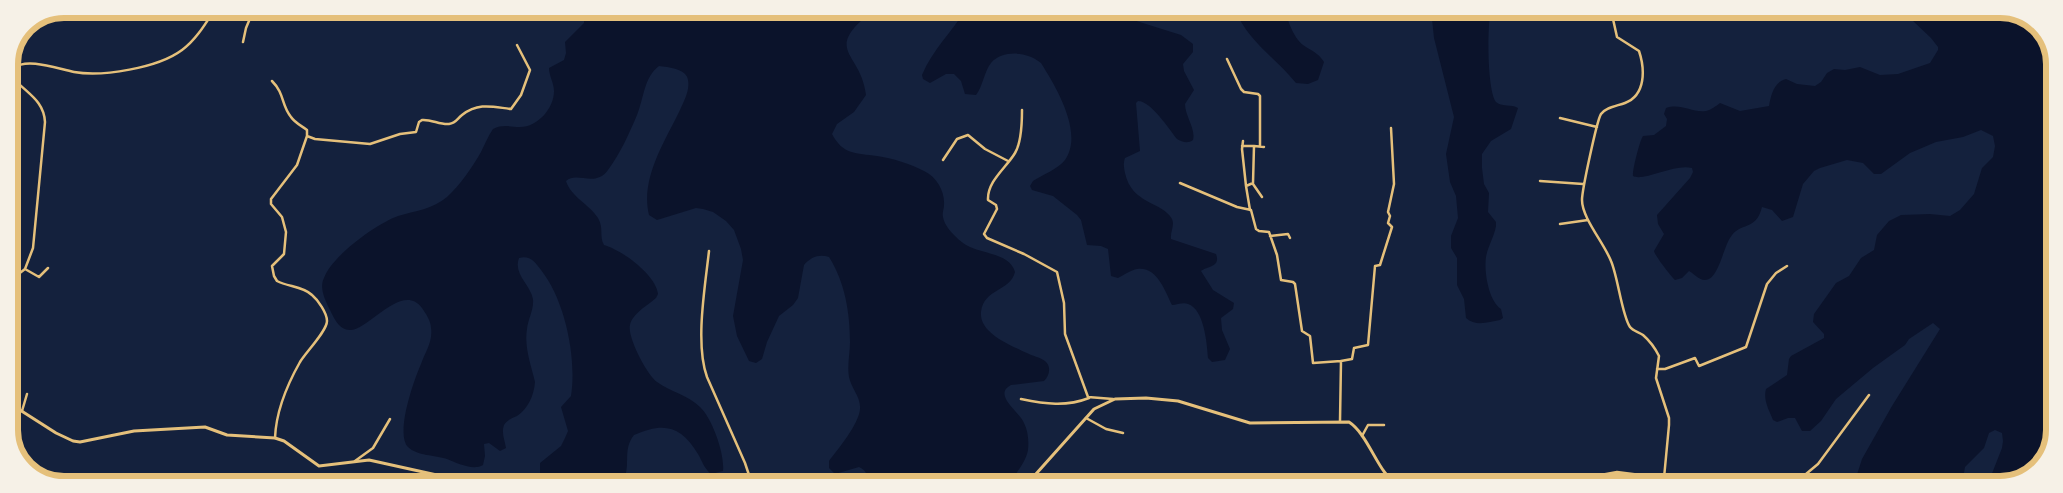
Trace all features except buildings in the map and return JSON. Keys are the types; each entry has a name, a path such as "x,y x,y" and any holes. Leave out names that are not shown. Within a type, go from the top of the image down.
{"main road":[{"path":"1034,476 1094,410 1115,399 1146,398 1178,401 1250,423 1340,421 1352,424 1388,476"},
{"path":"18,409 56,434 80,442 134,430 197,427 212,429 234,436 275,438 284,441 319,466 363,460 442,476"}],"street":[{"path":"18,66 38,64 74,72 92,73 111,72 158,62 182,50 198,34 209,18"},
{"path":"243,42 250,18"},
{"path":"1612,18 1616,37 1639,51 1642,76 1639,92 1636,97 1605,110 1599,118 1589,166 1583,184 1582,201 1588,220 1612,262 1630,326 1650,342 1659,356 1657,369 1659,390 1669,421 1664,476"},
{"path":"307,136 315,139 372,143 400,134 416,132 422,120 448,124 456,122 461,116 481,106 490,105 511,109 521,95 530,70 518,45"},
{"path":"1227,58 1241,89 1244,92 1260,96 1260,146"},
{"path":"272,81 282,93 291,118 308,130 297,165 271,199 271,204 282,217 286,237 284,254 272,268 277,281 311,293 327,320 324,329 300,362 282,401 276,421 275,438"},
{"path":"18,83 39,103 45,115 36,235 29,263 18,274"},
{"path":"1022,110 1022,122 1016,149 988,194 988,200 995,203 997,209 984,234 987,238 1024,254 1057,272 1064,303 1065,334 1089,398"},
{"path":"1560,118 1597,127"},
{"path":"1243,141 1246,186 1250,210 1256,229 1259,232 1269,232 1278,258 1281,280 1295,284 1302,331 1310,336 1313,363 1341,361 1352,359 1354,348 1368,345 1375,266 1380,265 1392,226 1388,223 1390,215 1388,213 1394,184 1391,128"},
{"path":"943,160 957,140 968,135 985,149 1008,161"},
{"path":"1242,146 1264,147"},
{"path":"1254,146 1252,184 1262,197"},
{"path":"1540,181 1583,184"},
{"path":"1180,183 1233,206 1250,210"},
{"path":"1246,186 1252,184"},
{"path":"1560,224 1588,220"},
{"path":"1270,236 1288,234 1290,238"},
{"path":"709,251 702,314 704,365 707,377 749,476"},
{"path":"1657,369 1665,369 1695,358 1699,366 1746,347 1767,284 1776,273 1786,266"},
{"path":"25,269 39,277 48,268"},
{"path":"1340,421 1341,361"},
{"path":"22,411 27,394"},
{"path":"1804,476 1818,464 1869,395"},
{"path":"1021,399 1061,405 1077,403 1089,398 1115,399"},
{"path":"1086,418 1106,429 1123,433"},
{"path":"354,462 376,444 390,419"},
{"path":"1362,436 1368,425 1384,425"},
{"path":"1597,476 1626,472 1651,476"}],"water":[{"path":"584,18 865,18 850,34 847,43 848,51 863,80 866,95 854,112 837,124 832,134 841,146 851,152 895,160 929,174 942,190 944,220 951,232 968,246 1003,258 1012,266 1015,272 1012,278 987,298 983,304 982,319 990,332 1012,346 1043,360 1047,363 1049,369 1044,381 1011,385 1004,394 1009,404 1022,419 1027,433 1028,450 1025,459 1014,476 866,476 864,470 859,467 835,474 829,468 829,461 852,429 860,409 859,400 849,377 849,320 846,298 839,277 829,257 819,256 807,262 804,265 798,298 793,305 779,316 767,342 762,359 756,363 749,361 737,336 733,316 743,260 734,230 726,221 713,212 703,209 696,208 657,220 649,215 647,201 651,174 688,88 687,76 684,73 676,69 659,66 647,82 631,129 608,170 598,178 570,178 566,181 572,192 598,218 604,245 620,252 637,264 645,271 656,287 658,294 656,298 637,313 631,321 630,331 632,338 639,355 653,378 657,382 690,399 705,412 720,446 723,471 711,474 692,444 678,432 670,429 654,428 634,435 629,445 625,476 540,476 540,463 561,446 568,431 561,407 571,396 572,364 567,330 557,297 539,267 526,257 519,258 518,269 533,299 526,342 535,382 532,397 527,406 521,413 508,420 504,425 503,434 506,448 500,451 489,443 484,444 485,456 483,465 475,467 421,454 408,447 404,430 407,406 431,338 431,325 428,318 422,308 414,301 405,300 395,303 357,328 350,330 343,328 337,323 326,302 322,290 324,278 336,260 367,233 389,220 430,207 447,197 470,170 493,129 503,126 527,126 539,120 548,110 553,97 554,91 549,68 564,60 566,53 565,42 584,23"},
{"path":"959,18 1130,18 1181,35 1193,44 1193,52 1183,64 1184,71 1194,90 1185,104 1193,131 1193,140 1185,142 1177,139 1154,110 1143,102 1138,101 1136,103 1140,151 1125,158 1124,168 1134,191 1140,197 1167,213 1172,219 1171,239 1216,254 1217,261 1215,264 1201,271 1213,290 1234,303 1233,309 1221,318 1222,330 1230,349 1225,360 1212,362 1208,358 1204,327 1198,312 1193,307 1186,303 1172,305 1163,287 1150,271 1137,269 1118,278 1111,276 1108,249 1101,246 1087,245 1081,220 1077,215 1053,196 1032,190 1030,186 1033,181 1065,160 1070,149 1071,137 1066,110 1054,84 1041,63 1023,54 1002,56 991,63 976,95 965,94 961,81 954,74 946,74 930,83 923,79 922,75 926,66"},
{"path":"1239,18 1288,18 1298,40 1324,62 1318,80 1308,84 1296,83 1254,40"},
{"path":"1490,18 1489,72 1493,95 1498,104 1518,108 1511,129 1491,141 1482,154 1484,184 1489,193 1488,212 1496,222 1486,257 1486,277 1490,292 1501,309 1503,318 1487,323 1478,323 1466,318 1464,299 1457,285 1457,258 1451,248 1451,236 1458,218 1456,196 1450,182 1446,154 1454,117 1434,38 1432,19"},
{"path":"1543,18 1559,18 1559,19 1548,20"},
{"path":"1908,18 2009,18 2028,27 2031,33 2039,40 2045,54 2046,289 2044,299 2046,302 2046,430 2043,444 2034,460 2020,471 2006,475 1991,476 2003,441 2002,433 1995,430 1989,433 1984,448 1965,467 1963,476 1857,476 1862,459 1892,406 1940,329 1933,323 1909,339 1905,345 1873,368 1836,399 1821,421 1810,431 1802,431 1795,418 1788,418 1777,422 1773,420 1765,397 1766,389 1787,375 1791,356 1824,338 1824,334 1813,322 1814,314 1836,283 1849,276 1861,258 1874,250 1877,235 1889,221 1901,215 1930,214 1950,216 1960,210 1974,194 1982,168 1993,157 1995,146 1993,136 1981,130 1963,137 1936,142 1910,153 1881,174 1874,174 1863,163 1847,160 1814,171 1803,184 1793,217 1782,221 1772,210 1762,207 1756,220 1738,230 1730,238 1716,272 1706,280 1689,271 1682,278 1675,280 1654,251 1664,234 1658,224 1657,215 1690,178 1693,172 1692,168 1677,168 1644,177 1633,176 1638,149 1643,136 1654,135 1666,126 1667,119 1664,114 1666,108 1682,107 1696,111 1706,111 1720,103 1740,111 1769,106 1776,86 1786,79 1797,84 1815,86 1821,82 1827,73 1834,69 1845,70 1860,67 1880,75 1898,74 1930,63 1938,47"}]}
